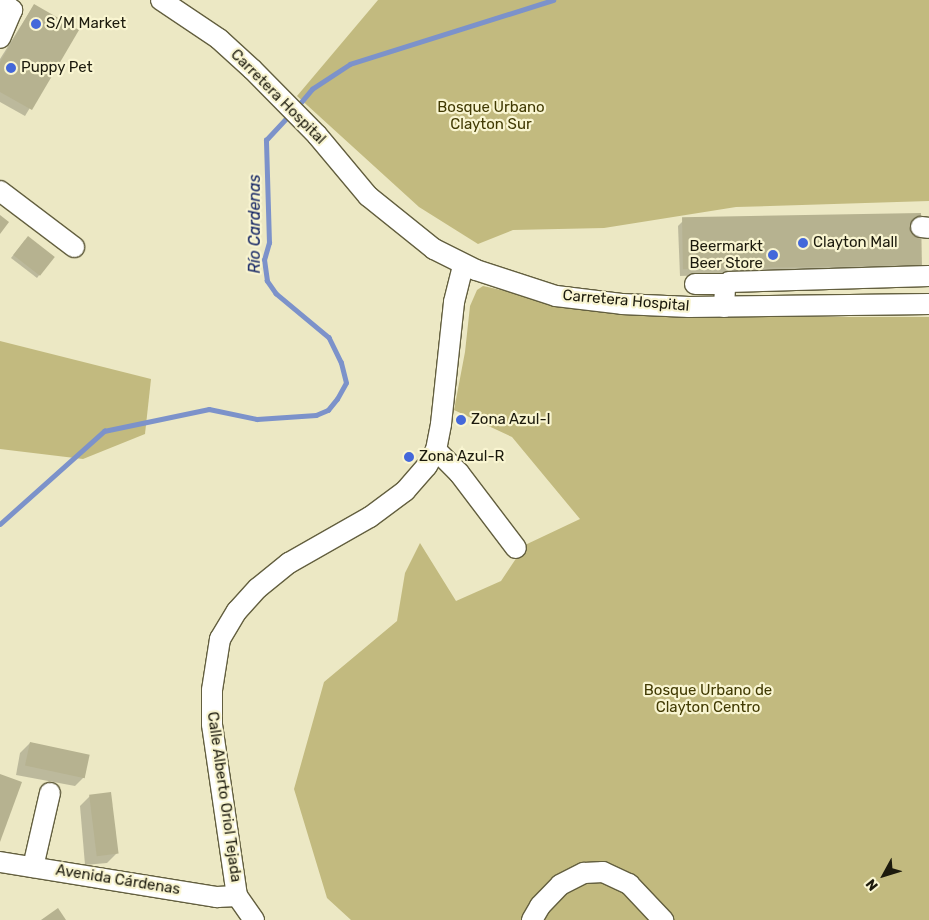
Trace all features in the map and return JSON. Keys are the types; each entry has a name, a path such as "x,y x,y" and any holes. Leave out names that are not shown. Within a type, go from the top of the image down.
{"street":[{"path":"0,0 12,10 0,38"},
{"name":"Carretera Hospital","path":"161,0 219,39 252,69 318,135 368,196 434,249 463,265 556,296 593,301 724,306 929,304"},
{"path":"0,191 74,247"},
{"path":"434,249 450,274 454,302"},
{"name":"Calle Alberto Oriol Tejada","path":"254,920 237,896 211,710 220,639 237,611 258,588 289,563 370,517 406,491 436,450 454,302 463,265"},
{"path":"454,302 474,282 495,276"},
{"path":"695,284 929,276"},
{"path":"724,306 726,284"},
{"path":"436,450 459,473 516,548"},
{"path":"33,867 50,793"},
{"name":"Avenida Cárdenas","path":"0,862 218,897 237,896"},
{"path":"532,920 540,906 560,885 584,873 603,872 629,884 663,920"}],"green space":[{"name":"Bosque Urbano Clayton Sur","path":"378,0 929,0 929,201 736,207 604,228 513,230 478,244 419,207 297,96"},
{"name":"Bosque Urbano de Clayton Centro","path":"483,286 588,309 682,317 929,317 929,920 351,920 327,898 294,789 324,682 397,621 405,573 420,543 456,601 501,581 525,545 580,519 512,437 454,410 465,352 470,306 477,290"},
{"path":"0,341 151,379 145,434 83,459 0,449"}],"building":[{"path":"34,4 79,30 32,110 0,92 0,62"},
{"name":"Clayton Mall","path":"921,213 922,265 683,269 682,217"},
{"path":"0,215 9,222 0,234"},
{"path":"28,236 55,257 40,276 13,255"},
{"path":"30,742 90,755 85,778 25,765"},
{"path":"0,774 22,782 0,842"},
{"path":"111,792 119,854 97,856 89,795"},
{"path":"58,908 66,920 41,920"}],"waterway":[{"name":"Río Cardenas","path":"297,107 312,89 350,64 553,0"},
{"name":"Río Cardenas","path":"0,524 104,431 209,409 257,419 316,415 328,410 337,399 346,383 341,363 329,338 276,294 267,281 264,260 269,243 266,140 290,114"}],"place":[{"name":"S/M Market","path":"36,24"},
{"name":"Puppy Pet","path":"11,68"},
{"name":"Clayton Mall","path":"803,243"},
{"name":"Beermarkt Beer Store","path":"773,255"},
{"name":"Zona Azul-I","path":"461,420"},
{"name":"Zona Azul-R","path":"409,457"}]}
